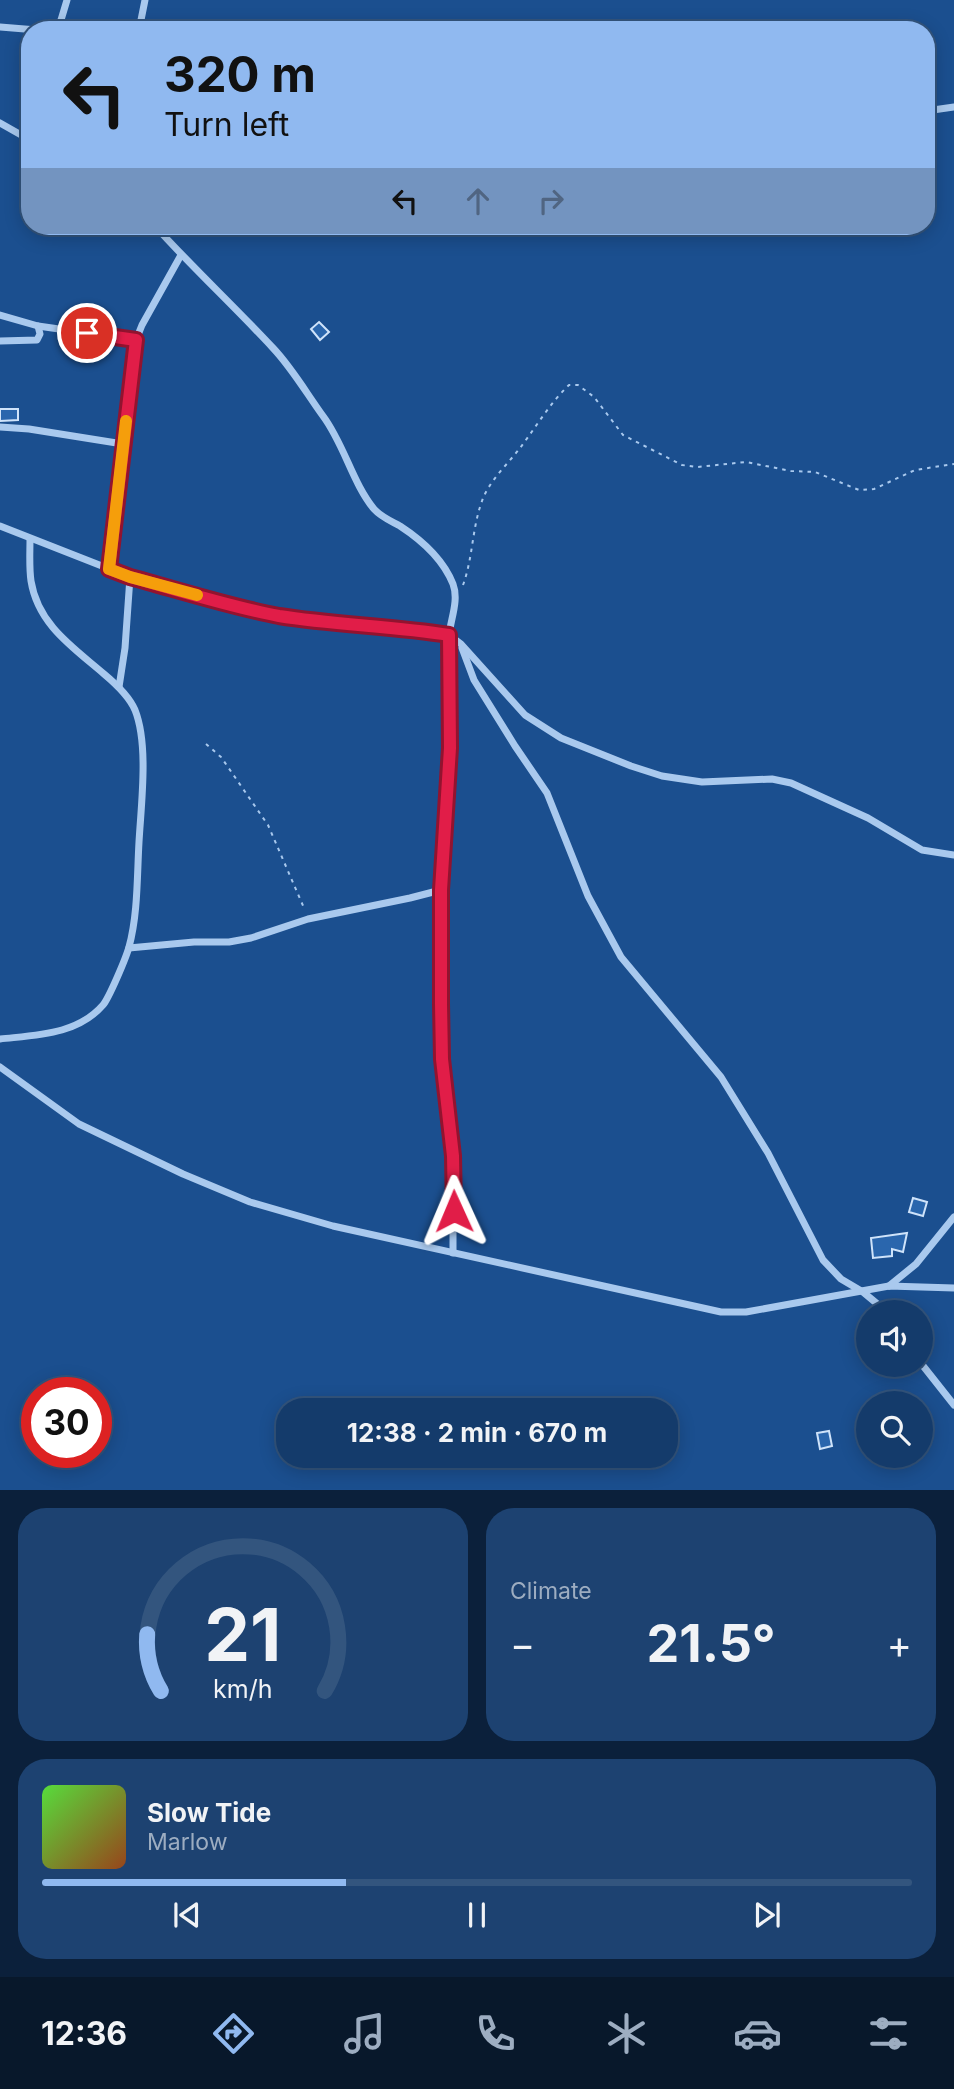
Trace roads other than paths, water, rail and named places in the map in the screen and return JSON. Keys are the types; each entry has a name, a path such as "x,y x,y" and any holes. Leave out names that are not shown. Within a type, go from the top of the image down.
{"street":[{"path":"60,21 67,0"},
{"path":"141,21 145,0"},
{"path":"0,27 21,29"},
{"path":"935,110 954,107"},
{"path":"0,123 21,135"},
{"path":"163,235 275,350 335,432 374,509 424,543 441,561 457,597 449,635 450,748 441,890 442,1059 453,1156 453,1253"},
{"path":"109,569 136,340 181,255"},
{"path":"0,315 38,326 136,340"},
{"path":"0,341 37,340 40,334 38,326"},
{"path":"0,427 123,444"},
{"path":"0,526 130,577 276,615 341,624 407,628 449,635 461,644 525,715 561,738 662,776 702,782 772,779 791,783 868,818 922,850 954,855"},
{"path":"0,1039 55,1033 86,1020 104,1004 129,948 136,893 143,777 141,734 135,710 119,687 65,643 43,614 35,599 31,580 30,539"},
{"path":"119,687 130,577"},
{"path":"461,644 474,680 547,793 588,896 621,957 721,1077 768,1153 823,1260 842,1279 873,1300"},
{"path":"129,948 229,942 251,938 309,919 441,890"},
{"path":"0,1067 79,1124 131,1150 238,1197 333,1226 721,1312 746,1312 889,1286 954,1288"},
{"path":"889,1286 916,1264 954,1217"},
{"path":"932,1377 954,1405"}]}
